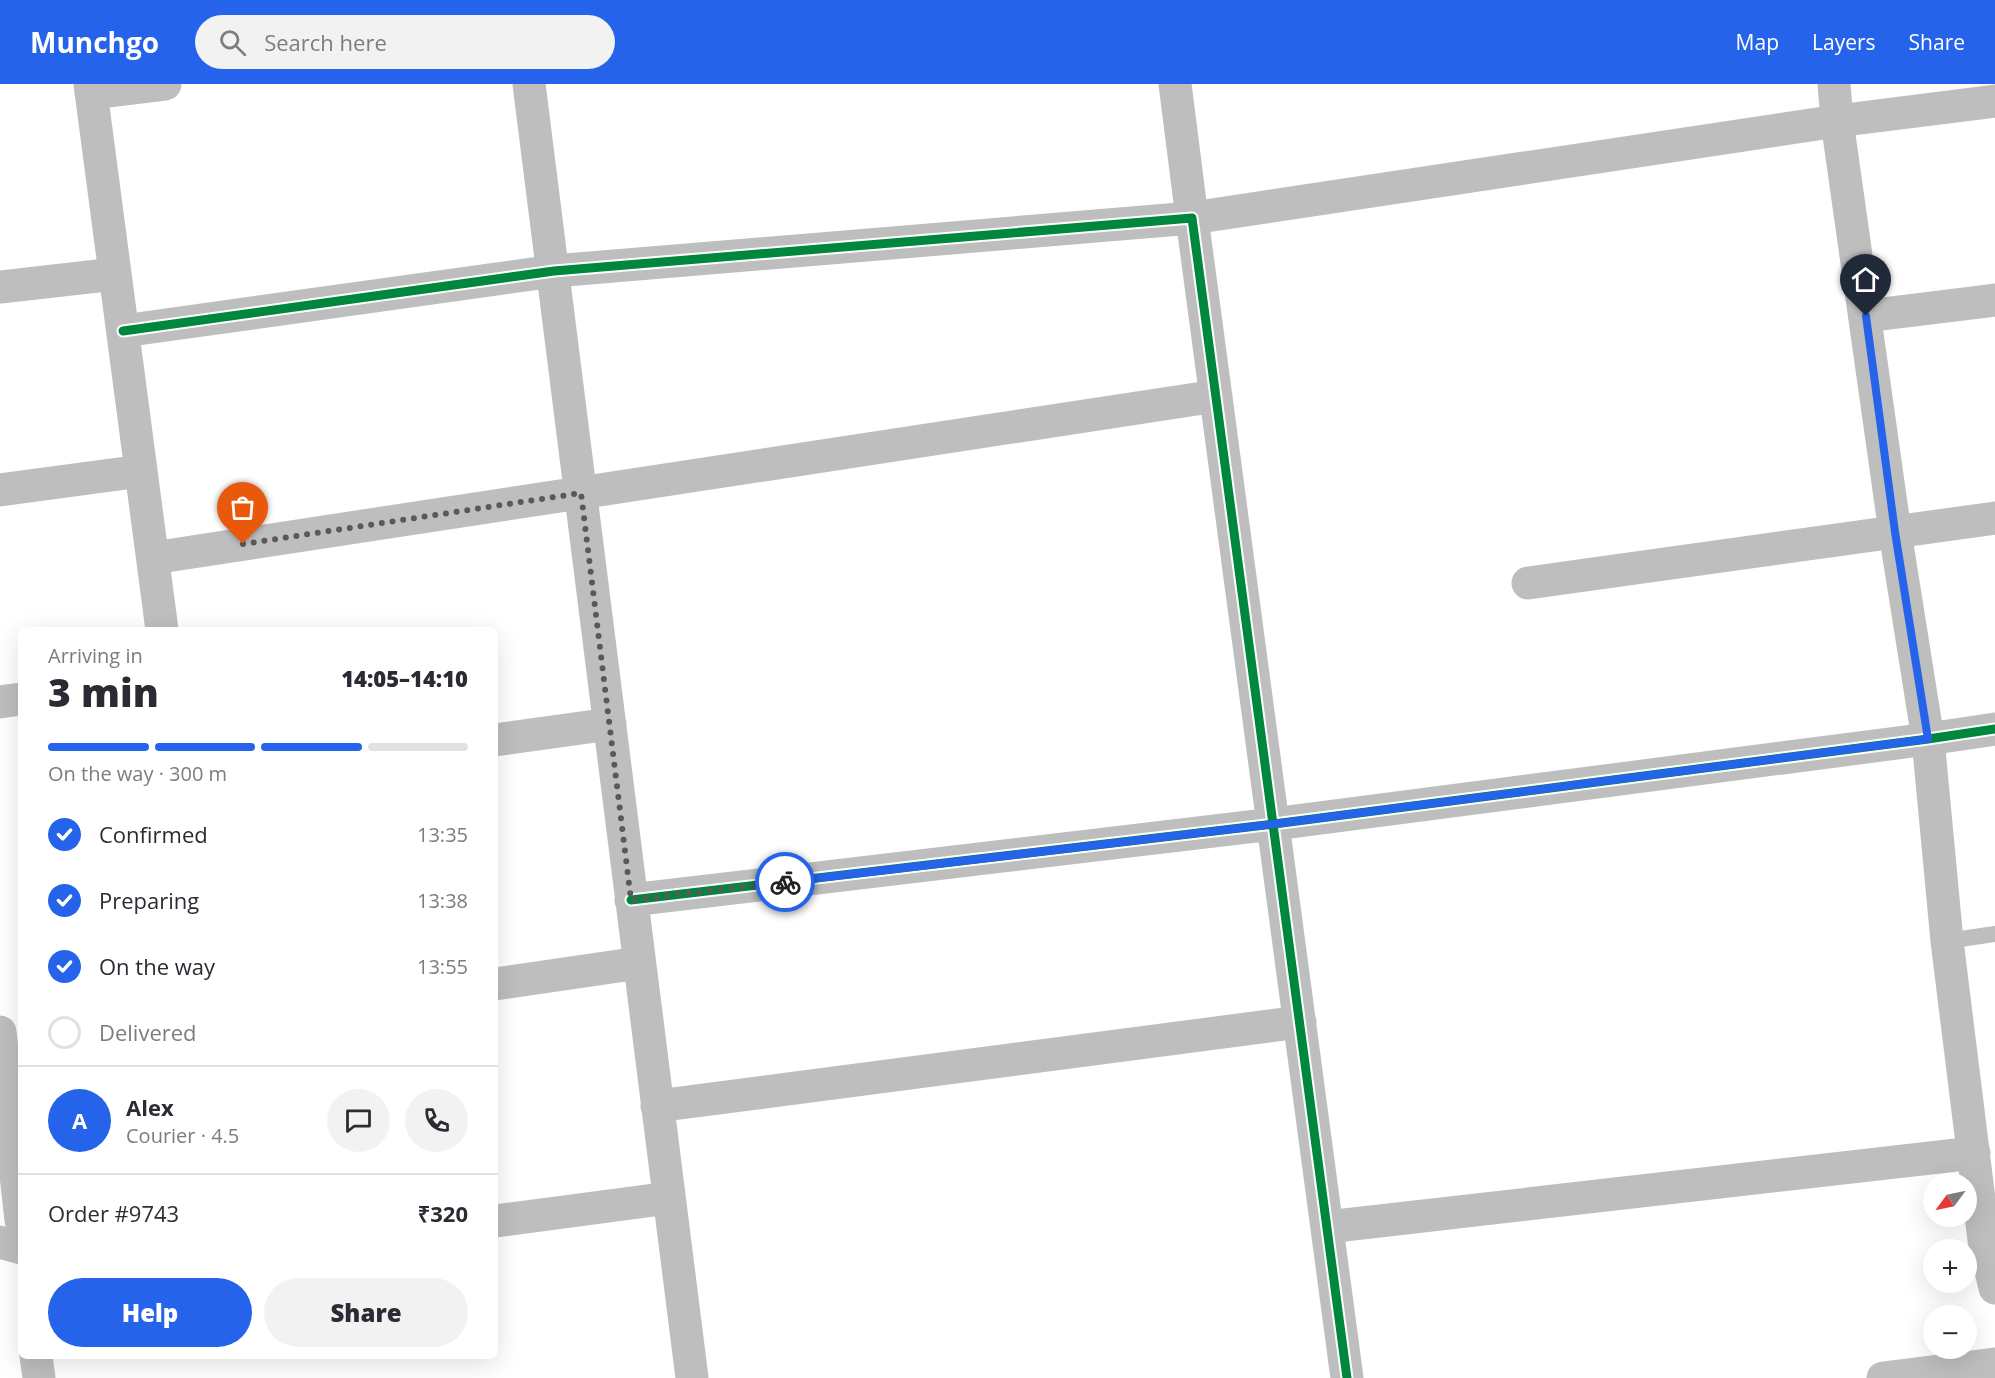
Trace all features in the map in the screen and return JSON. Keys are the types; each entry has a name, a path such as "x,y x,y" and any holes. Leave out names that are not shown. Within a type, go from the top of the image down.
{"street":[{"path":"162,627 91,88 165,84"},
{"path":"529,84 692,1378"},
{"path":"1175,84 1347,1378"},
{"path":"1834,84 1895,532 1928,739 1947,942 1984,1240 1995,1288"},
{"path":"123,331 554,272 1192,218 1838,122 1995,101"},
{"path":"0,287 115,274"},
{"path":"1866,316 1995,300"},
{"path":"153,558 1216,396"},
{"path":"0,490 141,471"},
{"path":"1528,583 1995,518"},
{"path":"0,702 18,699"},
{"path":"498,740 609,724"},
{"path":"631,900 1274,824 1995,729"},
{"path":"498,984 639,963"},
{"path":"657,1106 1300,1022"},
{"path":"8,1040 18,1178"},
{"path":"1327,1227 1974,1153"},
{"path":"498,1221 669,1197"},
{"path":"0,1242 18,1247"},
{"path":"36,1359 39,1378"},
{"path":"1883,1378 1995,1364"}],"lane":[{"path":"1947,942 1995,934"}],"cycle path":[{"path":"123,331 554,271 1192,218 1347,1378"},
{"path":"631,900 1274,824 1995,729"}],"way so far":[{"path":"243,544 581,493 631,900 785,882"}],"route":[{"path":"785,882 1274,824 1928,739 1895,532 1866,316"}]}
